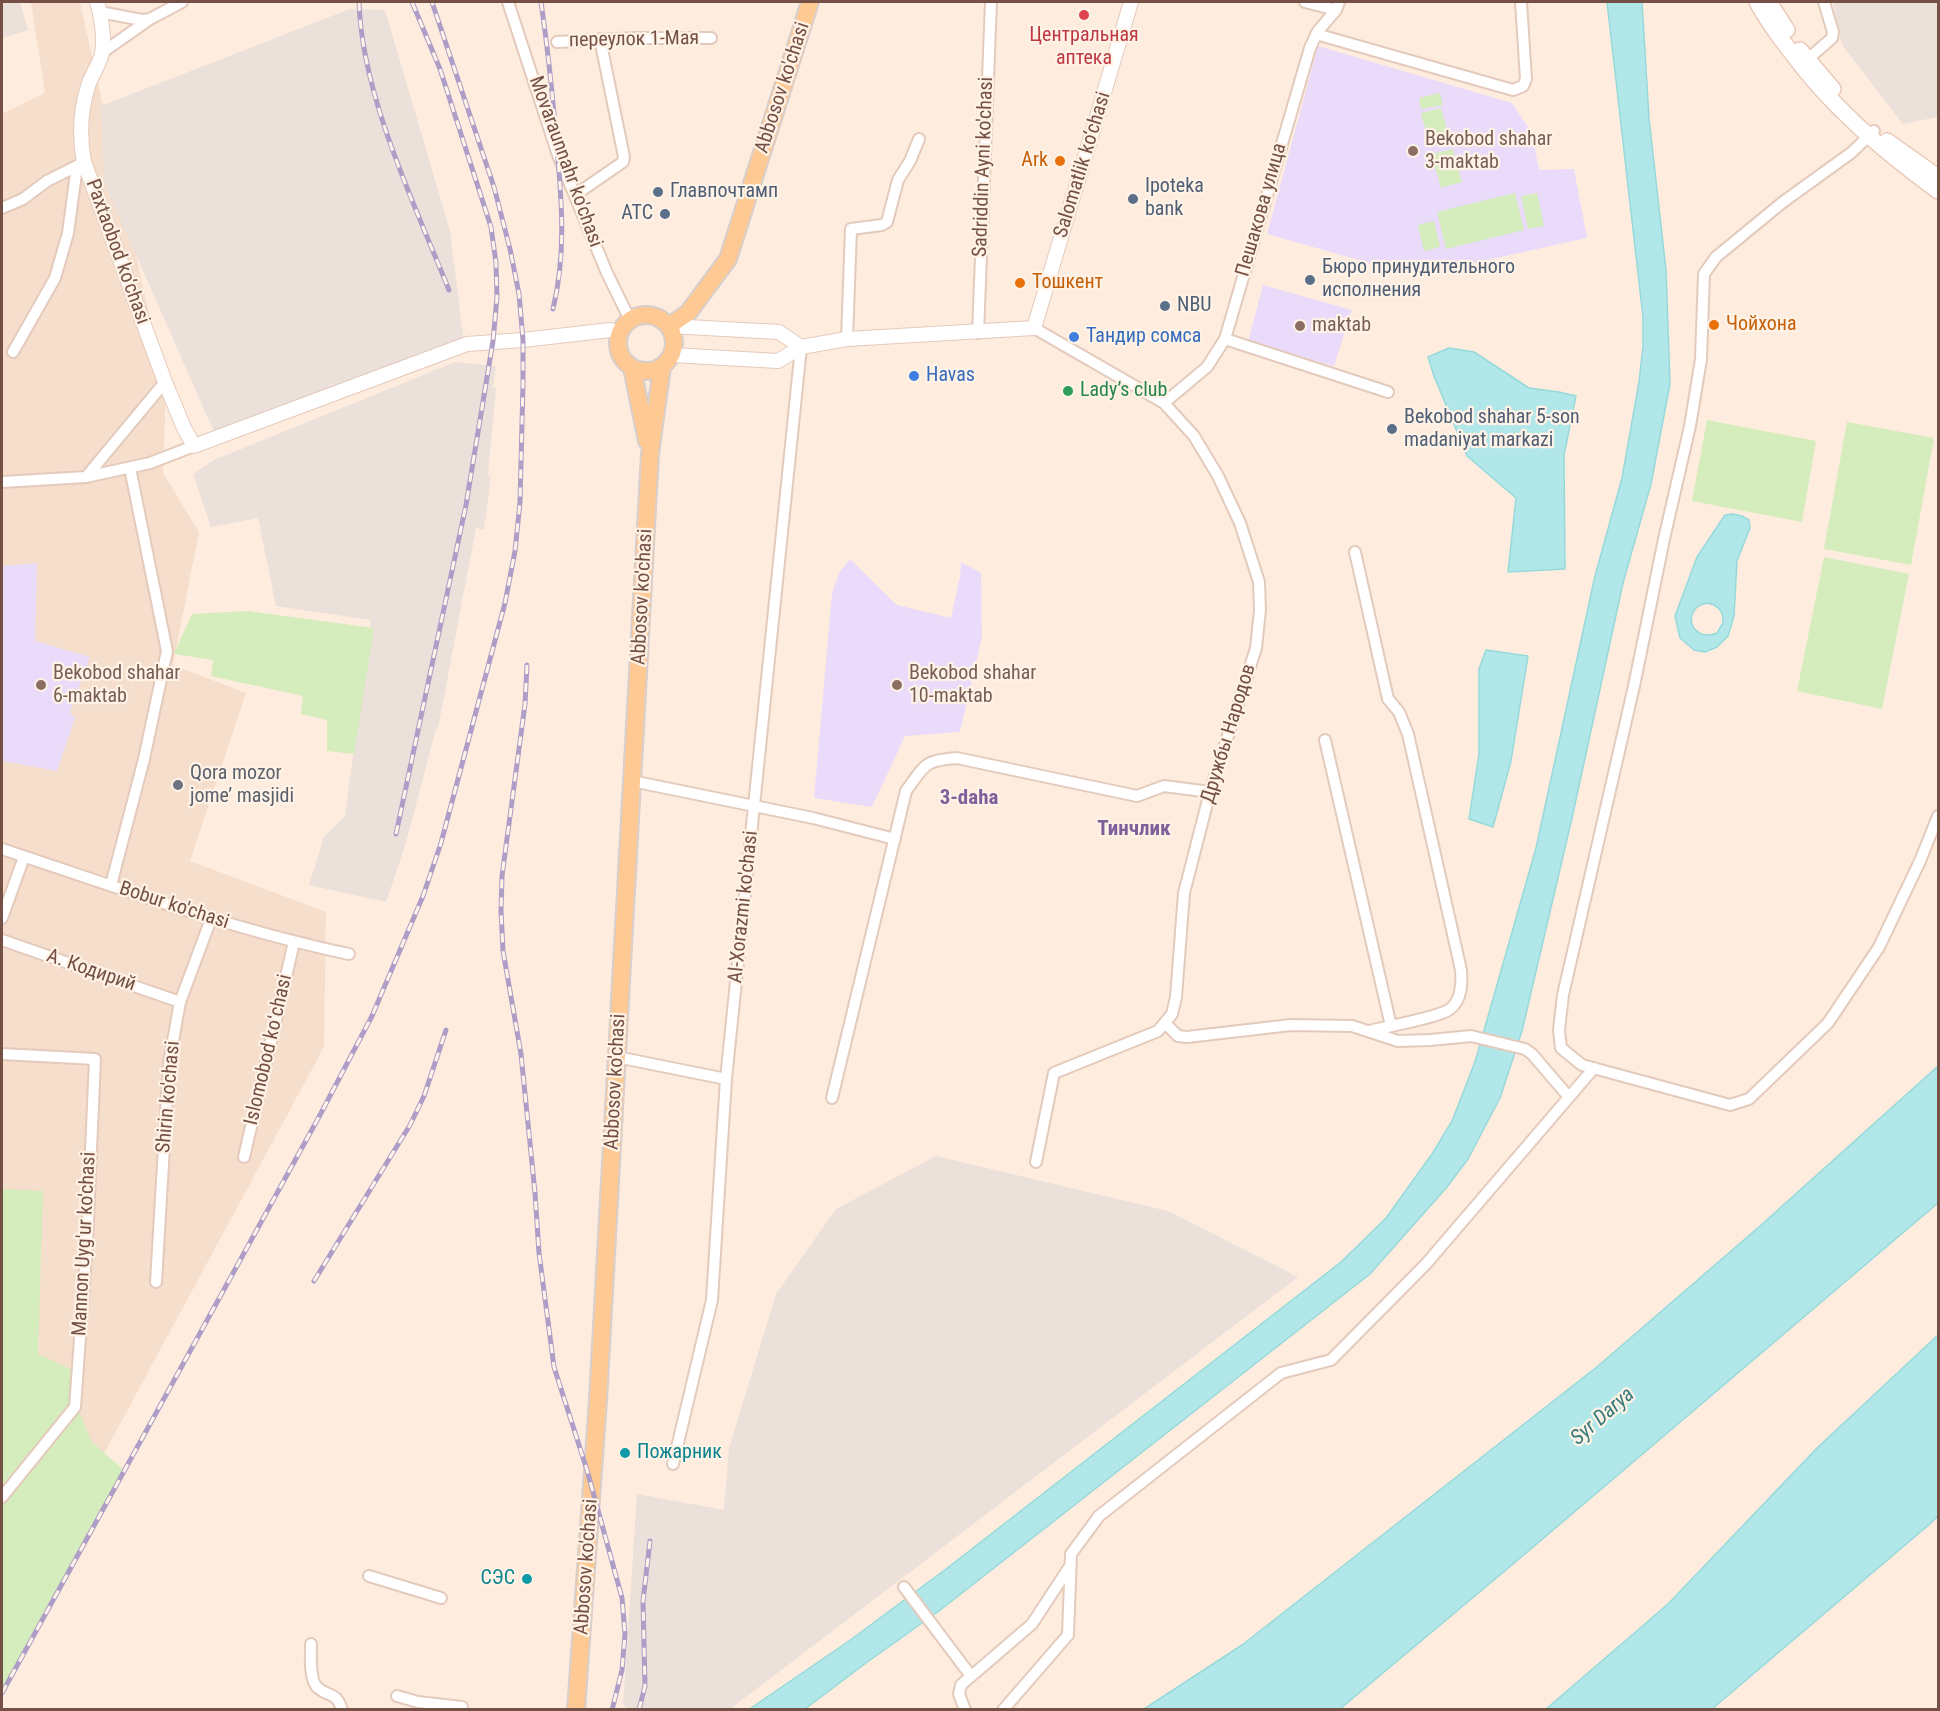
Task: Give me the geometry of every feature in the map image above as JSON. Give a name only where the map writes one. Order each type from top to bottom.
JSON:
[{"type":"main road","name":"Abbosov ko'chasi","points":[[669,326],[688,314],[728,259],[810,2]]},
{"type":"main road","points":[[1757,2],[1808,77],[1938,191]]},
{"type":"main road","points":[[1769,2],[1775,14],[1808,59],[1871,134],[1938,177]]},
{"type":"main road","points":[[646,315],[654,316],[669,326],[674,340],[667,361],[647,372],[632,368],[623,360],[618,339],[625,326],[646,315]]},
{"type":"main road","name":"Abbosov ko'chasi","points":[[576,1710],[592,1489],[650,454],[667,361]]},
{"type":"main road","name":"Abbosov ko'chasi","points":[[632,368],[650,454]]},
{"type":"street","points":[[150,19],[142,20],[99,7],[103,52],[150,19],[182,2]]},
{"type":"street","name":"Movaraunnahr ko'chasi","points":[[508,2],[558,155],[607,273],[625,326]]},
{"type":"street","name":"Sadriddin Ayni ko'chasi","points":[[978,333],[991,2]]},
{"type":"street","name":"Salomatlik ko‘chasi","points":[[1034,328],[1131,2]]},
{"type":"street","points":[[1305,2],[1337,6]]},
{"type":"street","points":[[1316,34],[1513,90],[1523,86],[1526,79],[1521,2]]},
{"type":"street","points":[[1808,59],[1832,38],[1833,32],[1824,2]]},
{"type":"street","name":"Пешакова улица","points":[[1164,404],[1207,367],[1225,339],[1310,48],[1316,34],[1337,6]]},
{"type":"street","name":"переулок 1-Мая","points":[[558,42],[600,39],[711,38]]},
{"type":"street","points":[[575,195],[623,162],[624,157],[600,39]]},
{"type":"street","name":"Paxtaobod ko‘chasi","points":[[103,52],[83,106],[81,164],[165,382],[194,446]]},
{"type":"street","points":[[1871,134],[1851,153],[1783,202],[1716,257],[1704,274],[1701,358],[1690,426],[1664,539],[1635,686],[1563,995],[1559,1030],[1561,1048],[1582,1065],[1730,1106],[1749,1099],[1828,1023],[1879,947],[1920,861],[1938,816]]},
{"type":"street","points":[[847,339],[851,229],[882,225],[887,222],[898,180],[910,161],[919,139]]},
{"type":"street","points":[[2,208],[22,199],[47,181],[81,164]]},
{"type":"street","points":[[13,352],[55,278],[68,233],[81,164]]},
{"type":"street","points":[[2,482],[86,477],[150,463],[467,344],[523,340],[610,330],[625,326]]},
{"type":"street","points":[[669,326],[779,332],[801,347]]},
{"type":"street","points":[[667,361],[778,361],[801,347],[847,339],[1034,328]]},
{"type":"street","name":"Дружбы Народов","points":[[1034,328],[1164,404],[1194,436],[1218,476],[1240,523],[1259,582],[1260,610],[1256,648],[1210,792],[1184,893],[1176,998],[1172,1014],[1165,1023]]},
{"type":"street","points":[[1225,339],[1388,392]]},
{"type":"street","name":"Al-Xorazmi ko'chasi","points":[[673,1464],[712,1300],[726,1079],[801,347]]},
{"type":"street","points":[[86,477],[165,382]]},
{"type":"street","points":[[111,885],[144,759],[167,651],[130,468]]},
{"type":"street","points":[[1355,552],[1388,699],[1399,712],[1408,734],[1462,982],[1459,996],[1451,1008],[1444,1013],[1369,1031]]},
{"type":"street","points":[[1325,740],[1391,1026]]},
{"type":"street","points":[[832,1098],[906,791],[924,766],[939,759],[957,758],[1137,796],[1164,786],[1210,792]]},
{"type":"street","points":[[632,782],[813,818],[896,839]]},
{"type":"street","name":"Bobur ko'chasi","points":[[2,849],[212,919],[294,942],[349,954]]},
{"type":"street","points":[[2,918],[24,857]]},
{"type":"street","name":"Shirin ko'chasi","points":[[156,1282],[169,1063],[180,1002],[212,919]]},
{"type":"street","name":"А. Кодирий","points":[[2,940],[180,1002]]},
{"type":"street","name":"Islomobod koʻchasi","points":[[244,1157],[294,942]]},
{"type":"street","points":[[1036,1162],[1054,1073],[1158,1031],[1165,1023],[1178,1036],[1187,1037],[1291,1025],[1352,1026],[1398,1041],[1471,1036],[1525,1049],[1568,1096]]},
{"type":"street","name":"Mannon Uyg'ur ko'chasi","points":[[2,1053],[95,1059],[87,1242],[75,1407],[2,1497]]},
{"type":"street","points":[[617,1057],[726,1079]]},
{"type":"street","points":[[1003,1710],[1068,1635],[1071,1554],[1099,1516],[1281,1373],[1331,1360],[1426,1264],[1594,1068]]},
{"type":"street","points":[[965,1710],[959,1694],[961,1685],[1032,1624],[1071,1564]]},
{"type":"street","points":[[369,1576],[441,1598]]},
{"type":"street","points":[[904,1587],[971,1676]]},
{"type":"street","points":[[310,1644],[314,1683],[318,1688],[339,1700],[342,1710]]},
{"type":"street","points":[[397,1696],[418,1702],[462,1707],[462,1710]]},
{"type":"shaded area","points":[[2,2],[20,2],[28,30],[2,38]]},
{"type":"shaded area","points":[[31,2],[80,2],[166,390],[163,473],[199,532],[173,665],[246,693],[190,861],[326,912],[324,1047],[2,1642],[2,114],[45,93]]},
{"type":"shaded area","points":[[1833,2],[1938,2],[1938,117],[1903,124],[1842,45]]},
{"type":"shaded area","points":[[350,9],[385,10],[450,231],[465,350],[218,441],[104,182],[101,106]]},
{"type":"shaded area","name":"Bekobod shahar 3-maktab","points":[[1318,46],[1512,103],[1532,133],[1539,170],[1574,169],[1587,238],[1415,276],[1267,234]]},
{"type":"shaded area","name":"maktab","points":[[1263,285],[1352,310],[1334,366],[1248,342]]},
{"type":"shaded area","points":[[455,362],[496,366],[488,475],[491,476],[484,530],[476,528],[439,723],[405,846],[386,902],[309,885],[324,837],[345,816],[371,620],[276,606],[258,518],[211,527],[193,474],[214,460]]},
{"type":"shaded area","name":"Bekobod shahar 10-maktab","points":[[850,559],[897,605],[951,618],[961,562],[981,573],[982,637],[960,732],[905,736],[872,807],[814,798],[832,593],[839,573]]},
{"type":"shaded area","name":"Bekobod shahar 6-maktab","points":[[37,563],[35,641],[90,657],[70,712],[75,718],[57,771],[2,761],[2,566]]},
{"type":"shaded area","points":[[936,1156],[1168,1211],[1298,1277],[730,1709],[629,1709],[623,1705],[637,1494],[724,1510],[729,1448],[776,1294],[836,1209]]},
{"type":"green space","points":[[1440,93],[1443,105],[1421,109],[1419,98]]},
{"type":"green space","points":[[1441,108],[1450,141],[1430,147],[1421,113]]},
{"type":"green space","points":[[1453,149],[1462,182],[1441,188],[1432,154]]},
{"type":"green space","points":[[1515,193],[1524,230],[1446,249],[1437,212]]},
{"type":"green space","points":[[1537,193],[1544,226],[1528,229],[1521,196]]},
{"type":"green space","points":[[1434,221],[1440,247],[1424,251],[1418,225]]},
{"type":"green space","points":[[1707,420],[1816,441],[1802,522],[1692,501]]},
{"type":"green space","points":[[1847,422],[1934,438],[1911,565],[1824,549]]},
{"type":"green space","points":[[1824,557],[1909,574],[1882,709],[1797,691]]},
{"type":"green space","points":[[248,611],[374,628],[354,754],[327,751],[327,720],[301,714],[303,696],[211,676],[213,660],[174,654],[192,614]]},
{"type":"green space","points":[[2,1189],[43,1191],[38,1354],[78,1373],[75,1402],[92,1442],[124,1470],[2,1689]]},
{"type":"water","points":[[1607,2],[1642,2],[1649,118],[1666,270],[1670,384],[1651,484],[1623,583],[1572,818],[1522,1031],[1500,1098],[1468,1159],[1447,1187],[1370,1274],[939,1611],[805,1709],[748,1710],[849,1641],[946,1569],[1341,1262],[1386,1218],[1432,1154],[1452,1121],[1475,1062],[1536,848],[1595,576],[1622,478],[1639,382],[1643,317]]},
{"type":"water","points":[[1449,348],[1474,352],[1529,388],[1576,396],[1564,455],[1565,569],[1508,572],[1516,498],[1467,456],[1428,357]]},
{"type":"water","points":[[1725,515],[1742,516],[1749,520],[1750,528],[1737,561],[1734,616],[1728,636],[1717,647],[1705,652],[1694,650],[1680,638],[1675,616],[1697,557]],"holes":[[[1711,604],[1721,612],[1723,623],[1717,633],[1701,634],[1695,630],[1691,618],[1699,606]]]},
{"type":"water","points":[[1486,650],[1528,656],[1511,761],[1493,827],[1469,819],[1479,754],[1479,669]]},
{"type":"water","name":"Syr Darya","points":[[1938,1066],[1938,1203],[1340,1709],[1144,1709],[1242,1645],[1598,1366],[1760,1226]]},
{"type":"water","points":[[1938,1335],[1938,1516],[1931,1523],[1712,1709],[1546,1709],[1668,1604],[1817,1448]]},
{"type":"railway","points":[[359,2],[362,38],[369,74],[380,111],[392,149],[449,290]]},
{"type":"railway","points":[[396,834],[466,505],[493,341],[497,297],[496,263],[491,227],[440,69],[412,2]]},
{"type":"railway","points":[[2,1693],[320,1115],[372,1016],[423,896],[441,843],[505,603],[515,551],[520,502],[523,340],[519,294],[494,187],[432,2]]},
{"type":"railway","points":[[541,2],[552,93],[561,209],[560,269],[553,309]]},
{"type":"railway","points":[[527,665],[525,704],[502,876],[503,951],[521,1054],[539,1253],[554,1367],[587,1470],[622,1598],[625,1634],[622,1670],[612,1710]]},
{"type":"railway","points":[[314,1281],[410,1125],[424,1096],[446,1030]]},
{"type":"railway","points":[[639,1710],[645,1686],[643,1601],[650,1541]]},
{"type":"place","name":"Центральная аптека","points":[[1084,15]]},
{"type":"place","name":"Bekobod shahar 3-maktab","points":[[1413,151]]},
{"type":"place","name":"Ark","points":[[1060,161]]},
{"type":"place","name":"Главпочтамп","points":[[658,192]]},
{"type":"place","name":"Ipoteka bank","points":[[1133,199]]},
{"type":"place","name":"АТС","points":[[665,214]]},
{"type":"place","name":"Бюро принудительного исполнения","points":[[1310,280]]},
{"type":"place","name":"Тошкент","points":[[1020,283]]},
{"type":"place","name":"NBU","points":[[1165,306]]},
{"type":"place","name":"Чойхона","points":[[1714,325]]},
{"type":"place","name":"maktab","points":[[1300,326]]},
{"type":"place","name":"Тандир сомса","points":[[1074,337]]},
{"type":"place","name":"Havas","points":[[914,376]]},
{"type":"place","name":"Lady’s club","points":[[1068,391]]},
{"type":"place","name":"Bekobod shahar 5-son madaniyat markazi","points":[[1392,429]]},
{"type":"place","name":"Bekobod shahar 6-maktab","points":[[41,685]]},
{"type":"place","name":"Bekobod shahar 10-maktab","points":[[897,685]]},
{"type":"place","name":"Qora mozor jome’ masjidi","points":[[178,785]]},
{"type":"place","name":"Пожарник","points":[[625,1453]]},
{"type":"place","name":"СЭС","points":[[527,1579]]},
{"type":"district","name":"3-daha","points":[[969,799]]},
{"type":"district","name":"Тинчлик","points":[[1134,830]]}]
